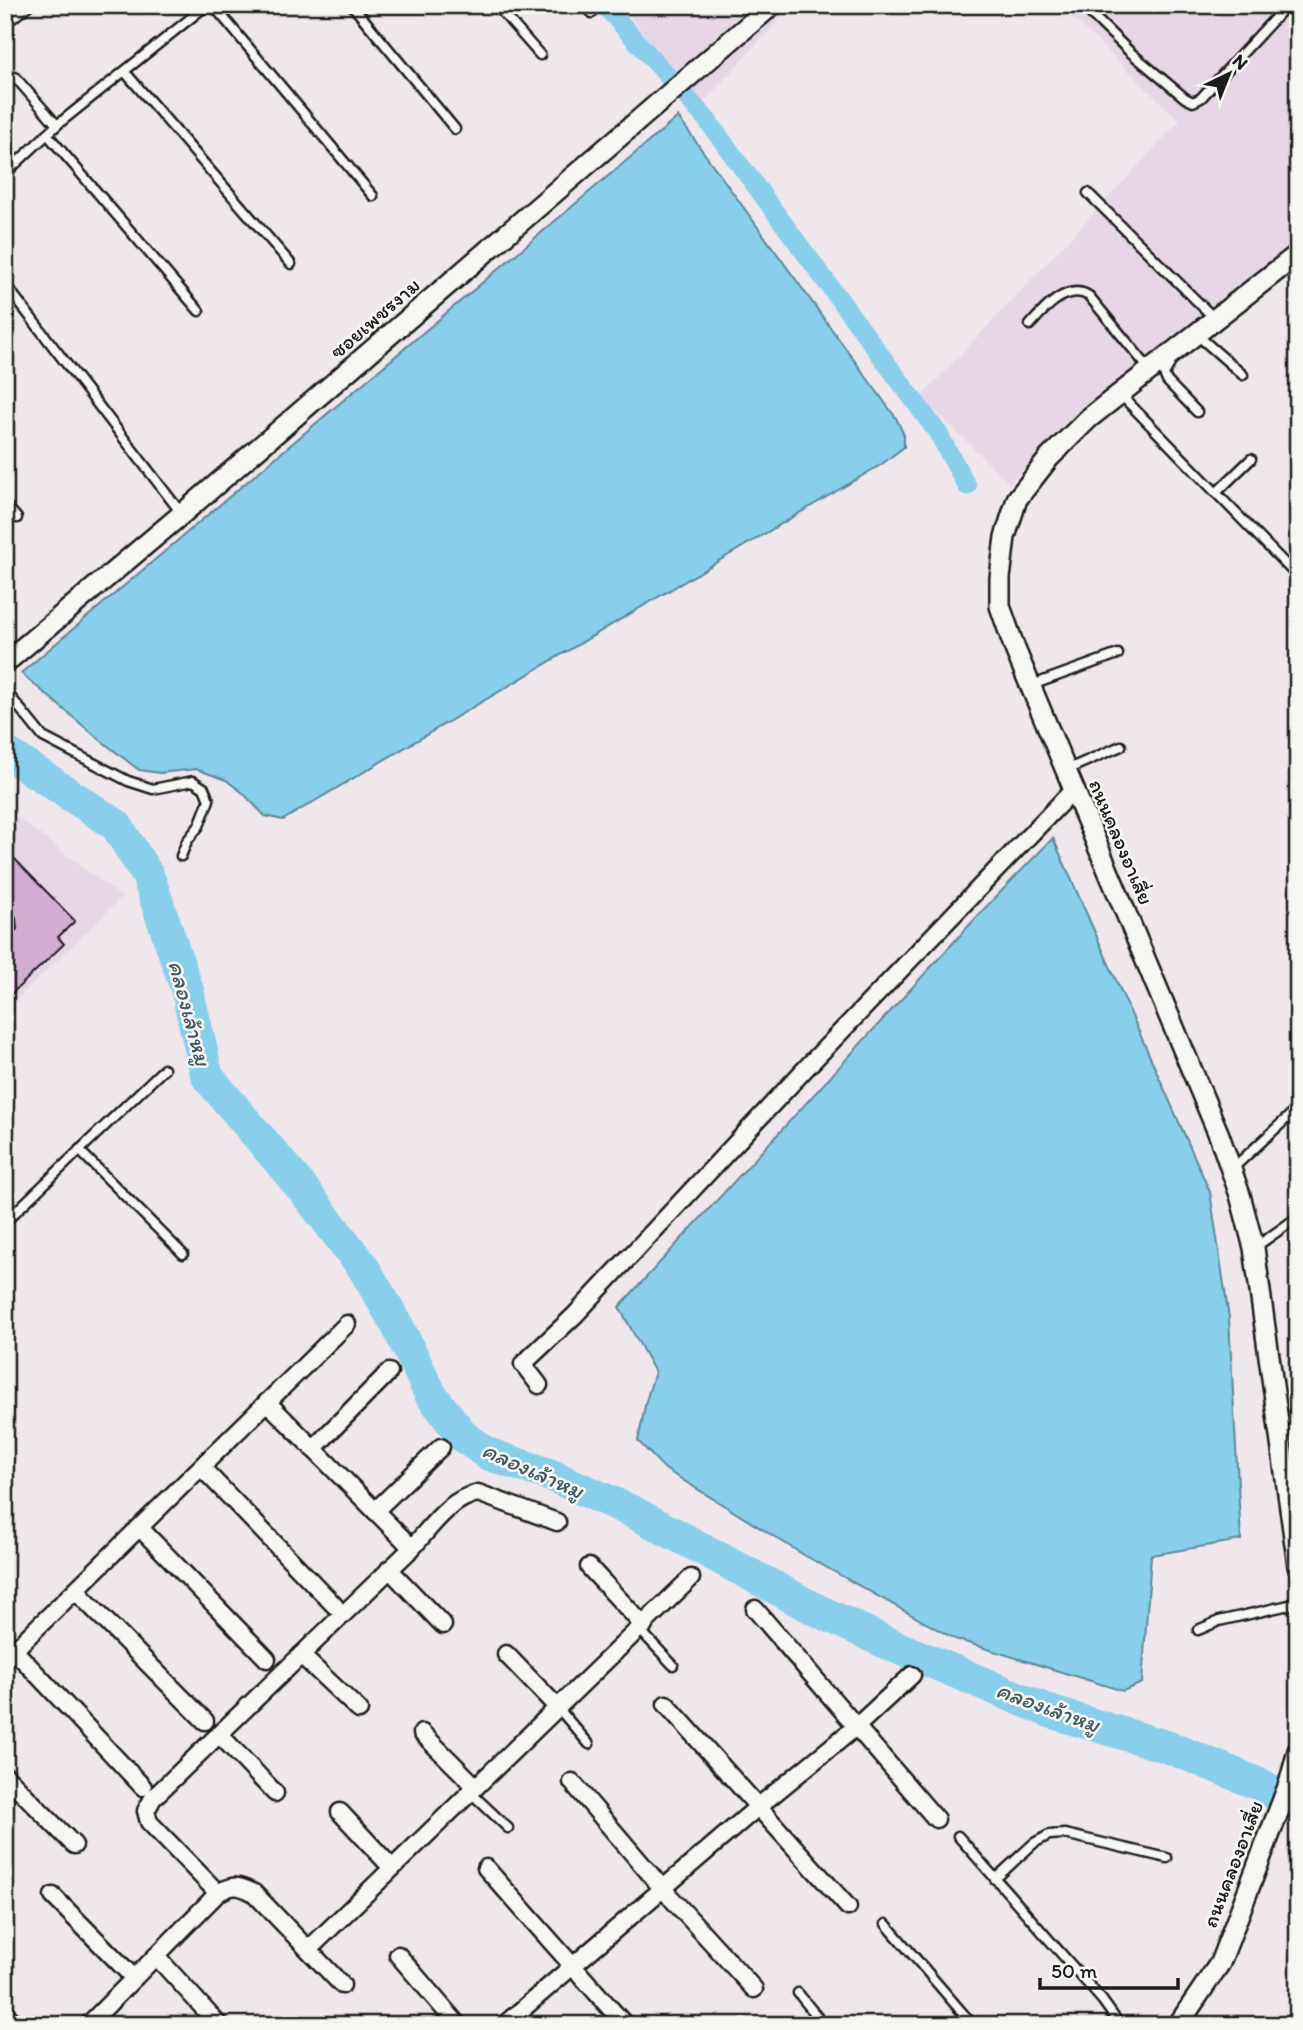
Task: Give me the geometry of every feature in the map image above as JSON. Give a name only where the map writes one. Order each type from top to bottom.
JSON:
[{"type":"street","name":"ซอยเพชรงาม","points":[[5,663],[182,514],[767,7]]},
{"type":"street","name":"ถนนคลองอาเสี่ย","points":[[1298,254],[1089,418],[1049,458],[1017,499],[1006,537],[1000,578],[1000,606],[1030,686],[1204,1097],[1231,1170],[1254,1248],[1296,1536],[1298,1566]]},
{"type":"street","points":[[539,1385],[523,1364],[575,1315],[807,1067],[1074,789]]},
{"type":"street","points":[[143,1787],[10,1655],[347,1324]]},
{"type":"street","points":[[313,1449],[389,1372]]},
{"type":"street","points":[[267,1402],[412,1548]]},
{"type":"street","points":[[375,1511],[441,1447]]},
{"type":"street","points":[[202,1468],[335,1606]]},
{"type":"street","points":[[218,1893],[149,1822],[146,1811],[153,1798],[412,1548],[452,1504],[466,1495],[478,1493],[557,1522]]},
{"type":"street","points":[[140,1528],[267,1659]]},
{"type":"street","points":[[589,1567],[642,1628]]},
{"type":"street","points":[[389,1569],[443,1625]]},
{"type":"street","points":[[309,1950],[691,1578]]},
{"type":"street","points":[[76,1591],[205,1721]]},
{"type":"street","points":[[755,1609],[936,1819]]},
{"type":"street","points":[[506,1654],[558,1709]]},
{"type":"street","points":[[301,1655],[359,1710]]},
{"type":"street","points":[[504,2025],[662,1888],[857,1726],[912,1675]]},
{"type":"street","points":[[666,1704],[848,1907]]},
{"type":"street","points":[[422,1733],[473,1789]]},
{"type":"street","points":[[219,1734],[275,1793]]},
{"type":"street","name":"ถนนคลองอาเสี่ย","points":[[1178,2025],[1220,1963],[1289,1784],[1298,1751]]},
{"type":"street","points":[[5,1775],[74,1845]]},
{"type":"street","points":[[572,1782],[662,1888],[754,1989]]},
{"type":"street","points":[[340,1812],[392,1868]]},
{"type":"street","points":[[486,1868],[625,2025]]},
{"type":"street","points":[[88,2025],[218,1893],[231,1885],[242,1886],[254,1892],[342,1985]]},
{"type":"street","points":[[53,1896],[134,1978]]},
{"type":"street","points":[[398,1955],[458,2025]]},
{"type":"street","points":[[156,1956],[219,2025]]},
{"type":"street","points":[[5,2013],[16,2025]]},
{"type":"lane","points":[[5,24],[29,5]]},
{"type":"lane","points":[[6,173],[57,125],[207,5]]},
{"type":"lane","points":[[213,5],[373,196]]},
{"type":"lane","points":[[352,5],[455,129]]},
{"type":"lane","points":[[496,5],[540,55]]},
{"type":"lane","points":[[586,5],[592,13]]},
{"type":"lane","points":[[1082,5],[1130,52],[1193,102],[1200,98],[1282,7]]},
{"type":"lane","points":[[125,72],[291,264]]},
{"type":"lane","points":[[15,77],[57,125]]},
{"type":"lane","points":[[47,134],[199,311]]},
{"type":"lane","points":[[1088,193],[1215,319]]},
{"type":"lane","points":[[1241,299],[1298,254]]},
{"type":"lane","points":[[5,284],[182,514]]},
{"type":"lane","points":[[1030,325],[1055,299],[1078,292],[1084,293],[1150,370]]},
{"type":"lane","points":[[5,302],[14,295]]},
{"type":"lane","points":[[1196,334],[1243,375]]},
{"type":"lane","points":[[1174,351],[1177,354],[1164,374],[1167,381],[1197,412]]},
{"type":"lane","points":[[1120,394],[1298,577]]},
{"type":"lane","points":[[1217,492],[1251,459]]},
{"type":"lane","points":[[5,504],[17,518]]},
{"type":"lane","points":[[1030,686],[1118,654]]},
{"type":"lane","points":[[5,690],[43,737],[128,781],[153,789],[193,781],[204,788],[209,800],[199,825],[187,841],[181,856]]},
{"type":"lane","points":[[1066,771],[1121,746]]},
{"type":"lane","points":[[5,1222],[164,1069]]},
{"type":"lane","points":[[1231,1170],[1298,1108]]},
{"type":"lane","points":[[79,1150],[183,1254]]},
{"type":"lane","points":[[1254,1248],[1298,1217]]},
{"type":"lane","points":[[1198,1630],[1219,1621],[1298,1603]]},
{"type":"lane","points":[[642,1628],[673,1665]]},
{"type":"lane","points":[[558,1709],[589,1744]]},
{"type":"lane","points":[[473,1789],[508,1828]]},
{"type":"lane","points":[[995,1879],[1034,1843],[1049,1835],[1065,1834],[1167,1858]]},
{"type":"lane","points":[[958,1836],[1102,2000],[1115,2018],[1115,2025]]},
{"type":"lane","points":[[886,1924],[973,2025]]},
{"type":"lane","points":[[798,1993],[824,2025]]},
{"type":"shaded area","points":[[621,5],[792,5],[700,106]]},
{"type":"shaded area","points":[[1060,5],[1298,5],[1298,240],[1087,407],[1009,483],[921,397],[1180,121]]},
{"type":"shaded area","points":[[5,808],[122,897],[5,1011]]},
{"type":"water","points":[[678,117],[896,418],[904,435],[904,447],[882,464],[283,820],[265,816],[226,780],[196,769],[160,773],[139,770],[21,673]]},
{"type":"water","points":[[1053,838],[1210,1192],[1229,1318],[1241,1540],[1151,1555],[1142,1683],[1123,1691],[955,1639],[804,1555],[665,1469],[638,1441],[655,1372],[619,1307],[986,907]]},
{"type":"building","points":[[5,849],[75,921],[58,937],[64,944],[5,1000],[5,941],[17,929],[16,918],[5,906]]},
{"type":"waterway","points":[[604,5],[707,120],[938,433],[967,486]]},
{"type":"waterway","name":"คลองเล้าหมู","points":[[5,752],[116,825],[148,876],[187,989],[207,1076],[302,1188],[363,1267],[396,1323],[431,1395],[464,1437],[488,1454],[550,1475],[633,1512],[815,1609],[889,1644],[1051,1712],[1171,1748],[1261,1785],[1291,1803],[1298,1812]]}]
